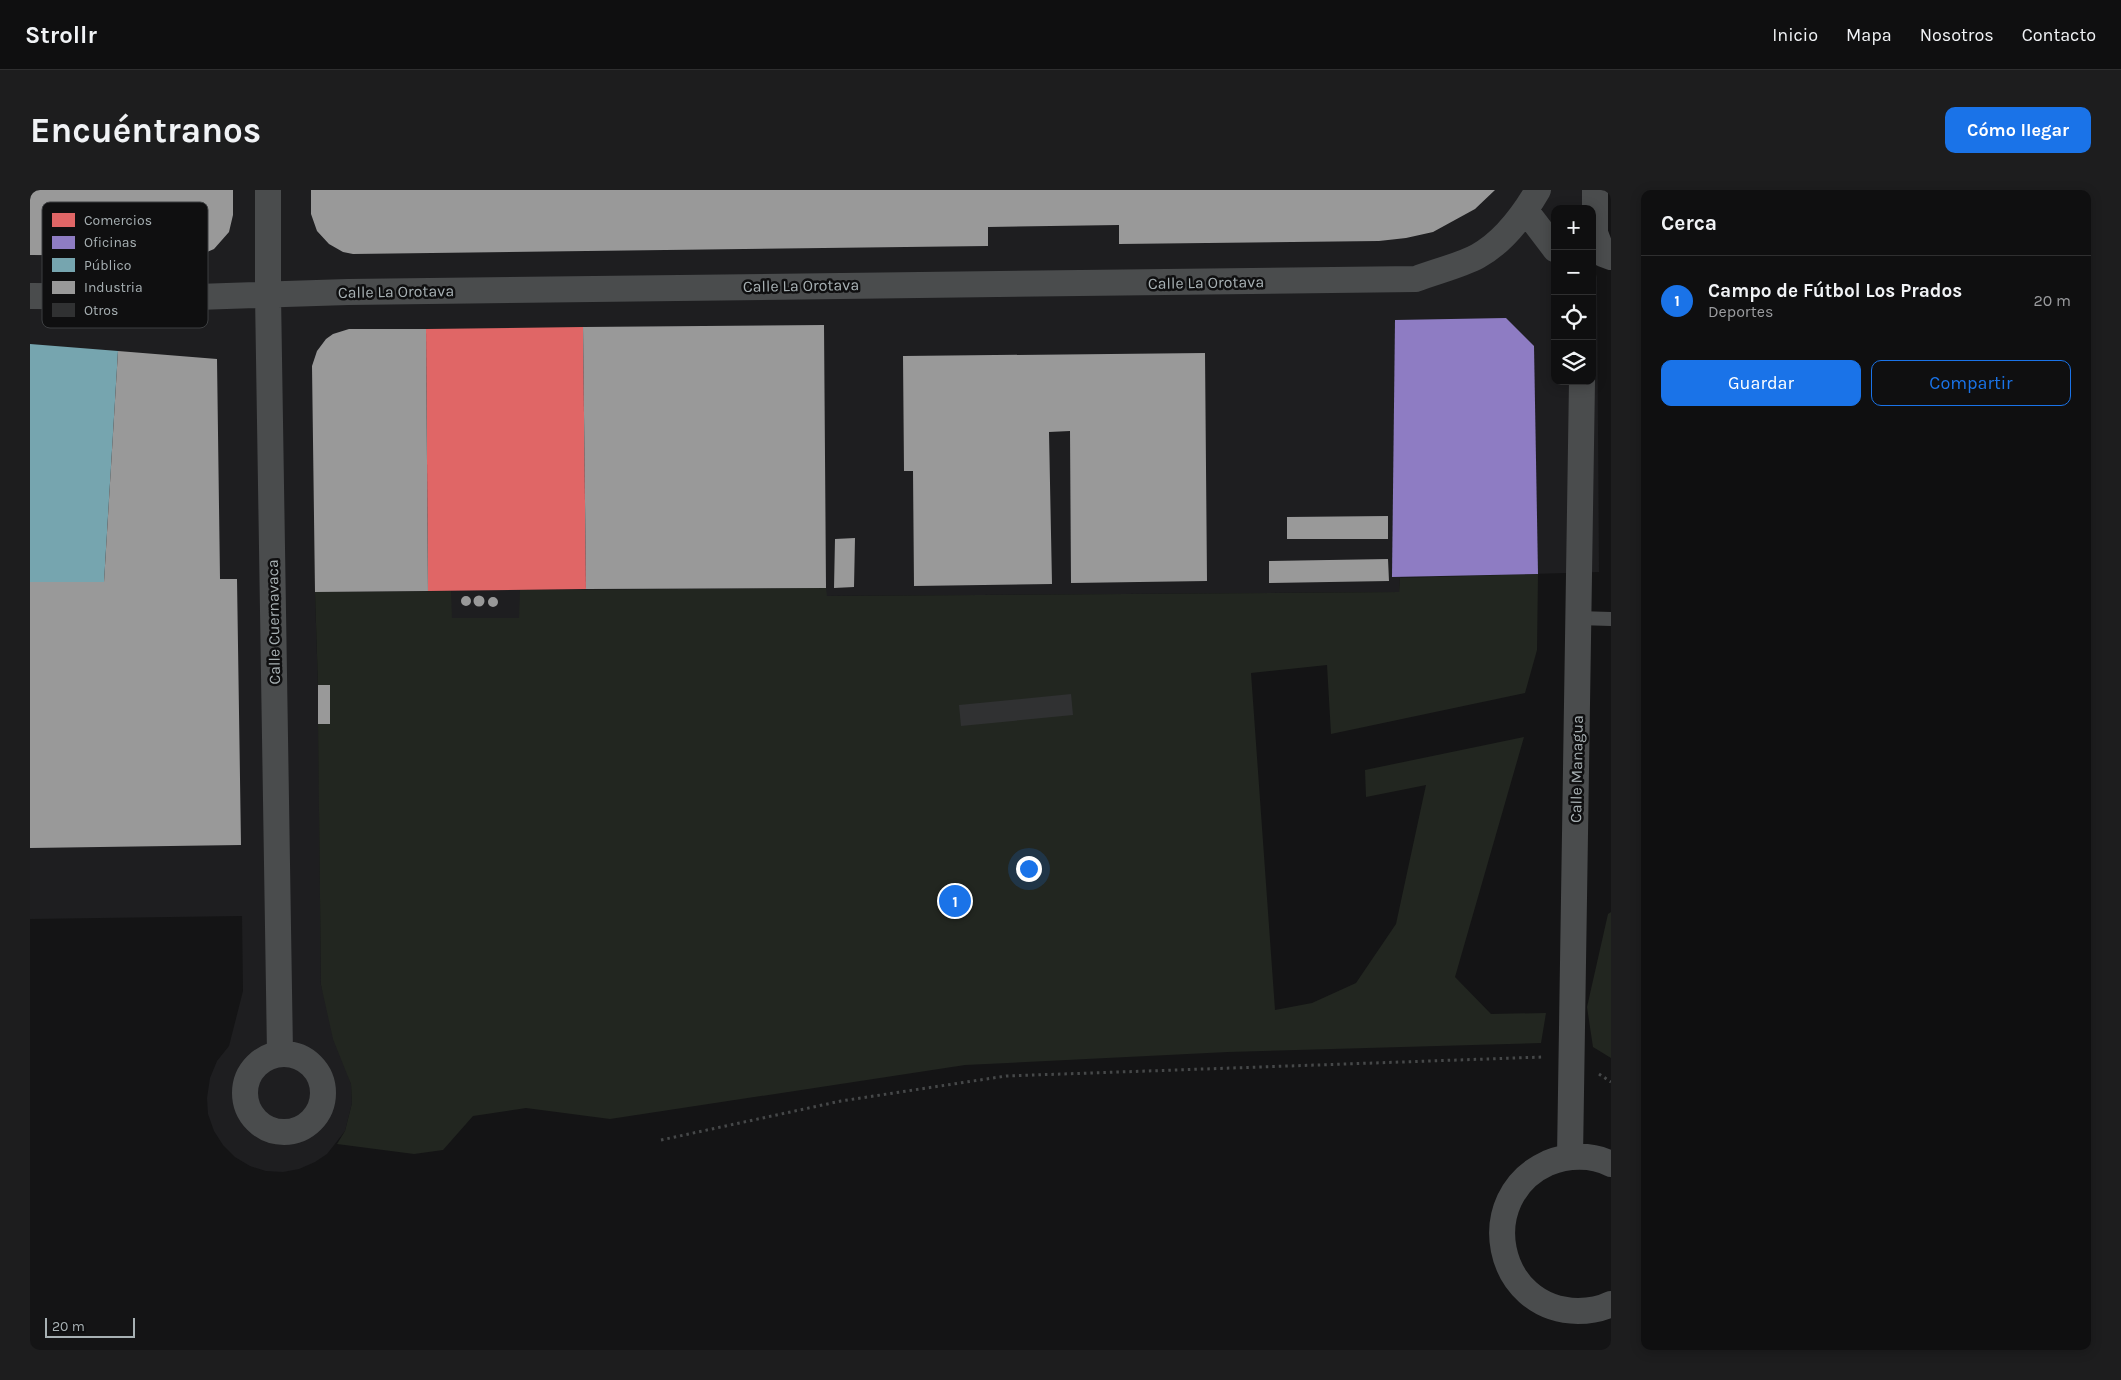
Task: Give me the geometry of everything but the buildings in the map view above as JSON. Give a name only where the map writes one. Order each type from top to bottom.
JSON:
[{"type":"street","name":"Calle Cuernavaca","points":[[268,190],[280,1054]]},
{"type":"street","points":[[1595,190],[1595,233],[1607,255]]},
{"type":"street","name":"Calle La Orotava","points":[[208,297],[357,291],[1416,279],[1478,256],[1504,234],[1532,200]]},
{"type":"street","points":[[1532,200],[1551,240]]},
{"type":"street","name":"Calle Managua","points":[[1570,1157],[1582,385]]},
{"type":"street","points":[[1610,1306],[1588,1311],[1569,1311],[1550,1306],[1533,1297],[1519,1283],[1508,1267],[1503,1249],[1502,1230],[1505,1212],[1512,1195],[1523,1180],[1538,1168],[1555,1160],[1570,1157],[1591,1158],[1611,1164]]},
{"type":"lane","points":[[1578,618],[1611,619]]},
{"type":"path","points":[[661,1140],[840,1101],[1006,1076],[1572,1056],[1611,1082]]},
{"type":"shaded area","points":[[30,190],[1582,190],[1582,205],[1551,205],[1551,385],[1596,385],[1596,274],[1599,572],[1400,578],[1399,592],[826,596],[826,588],[521,590],[520,618],[451,618],[451,591],[315,592],[318,685],[321,985],[351,1084],[352,1103],[345,1131],[327,1154],[299,1169],[283,1172],[266,1171],[250,1166],[235,1157],[223,1145],[214,1131],[208,1114],[207,1098],[210,1078],[217,1061],[229,1046],[243,991],[242,916],[30,919]]},
{"type":"shaded area","points":[[1538,574],[1537,650],[1525,693],[1331,734],[1327,665],[1251,673],[1275,1010],[1312,1003],[1356,983],[1396,924],[1426,785],[1366,797],[1365,770],[1524,737],[1455,977],[1491,1014],[1546,1013],[1541,1043],[1228,1052],[965,1065],[610,1119],[526,1108],[473,1116],[443,1150],[414,1154],[337,1144],[345,1131],[352,1103],[351,1084],[333,1039],[321,985],[318,724],[330,724],[330,685],[318,685],[315,592],[451,591],[452,618],[519,618],[520,590],[826,588],[827,596],[1399,592],[1400,578]]},
{"type":"shaded area","points":[[1611,912],[1611,1058],[1593,1047],[1587,1007],[1608,914]]},
{"type":"place","name":"Campo de Fútbol Los Prados","points":[[955,901]]}]
